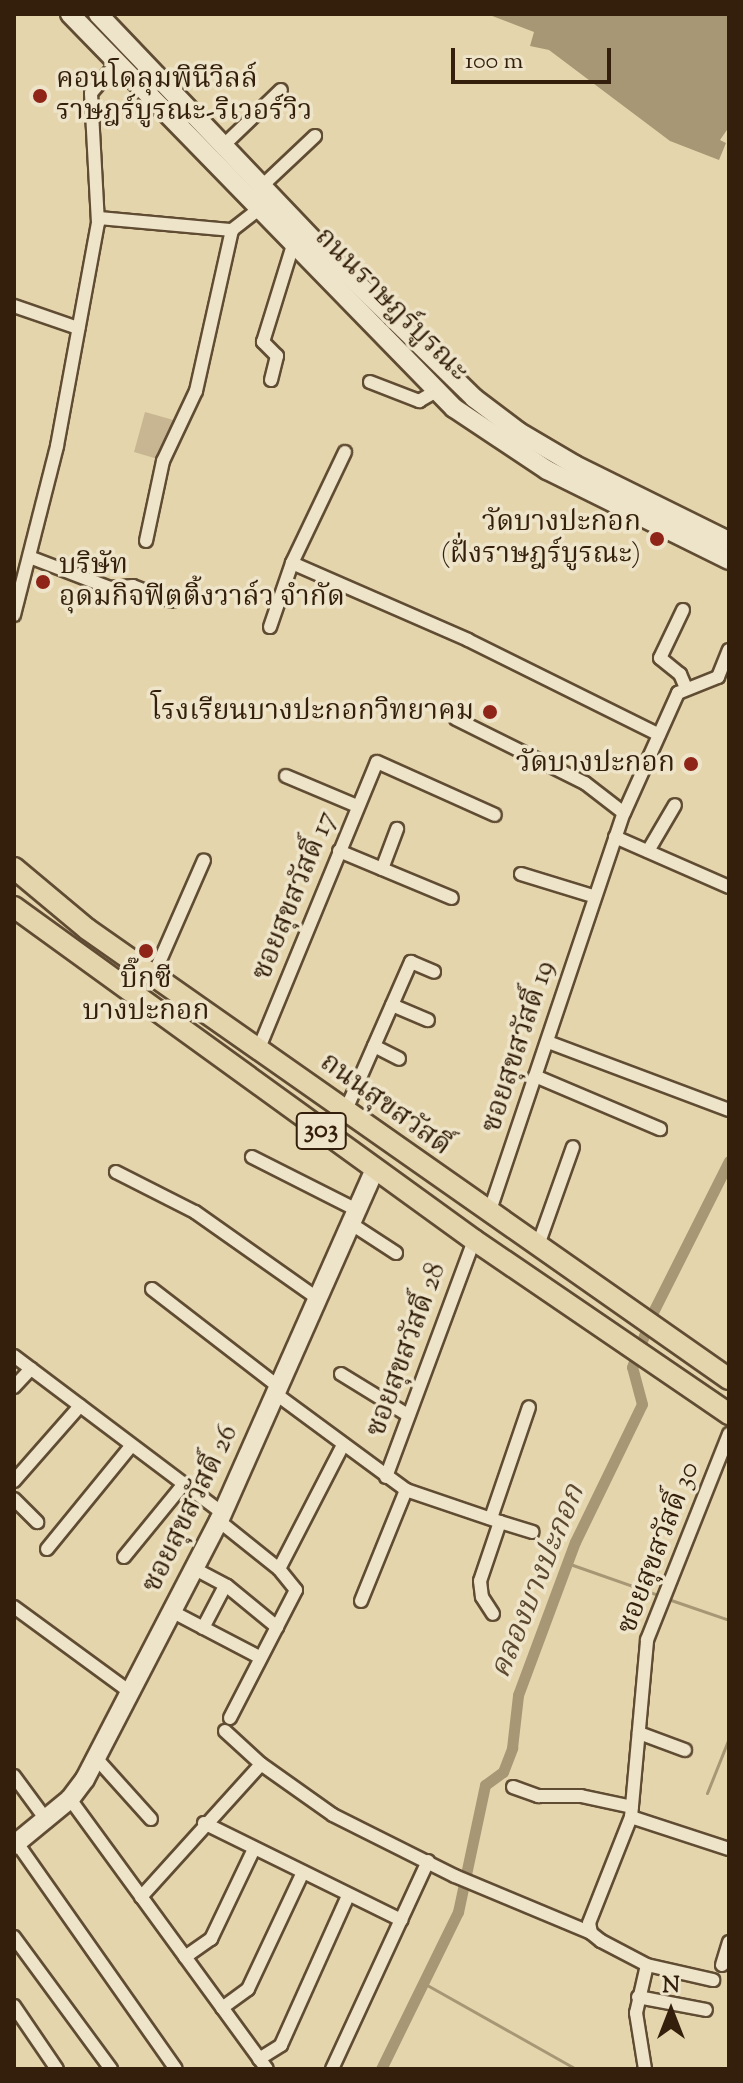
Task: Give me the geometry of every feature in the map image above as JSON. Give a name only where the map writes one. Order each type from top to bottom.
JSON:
[{"type":"main road","name":"ถนนราษฎร์บูรณะ","points":[[70,14],[436,391],[520,455],[729,560]]},
{"type":"main road","name":"ถนนราษฎร์บูรณะ","points":[[98,14],[262,186],[496,416],[575,465],[729,541]]},
{"type":"main road","name":"ถนนสุขสวัสดิ์","points":[[14,868],[79,922],[537,1248],[729,1379]]},
{"type":"main road","name":"303","points":[[14,880],[79,922]]},
{"type":"main road","name":"ถนนสุขสวัสดิ์","points":[[14,907],[474,1240],[631,1351],[729,1414]]},
{"type":"main road","name":"ซอยสุขสวัสดิ์ 26","points":[[15,1844],[47,1821],[70,1799],[96,1758],[220,1517],[375,1169]]},
{"type":"street","points":[[14,615],[32,558],[99,218],[91,93],[117,63]]},
{"type":"street","points":[[224,145],[281,90]]},
{"type":"street","points":[[262,186],[315,136]]},
{"type":"street","points":[[146,541],[163,461],[196,391],[232,230],[258,210]]},
{"type":"street","points":[[99,218],[232,230]]},
{"type":"street","points":[[271,380],[277,356],[263,342],[293,245]]},
{"type":"street","points":[[14,306],[78,328]]},
{"type":"street","points":[[370,382],[419,401],[436,391]]},
{"type":"street","points":[[270,627],[292,563],[345,452]]},
{"type":"street","points":[[32,558],[110,588],[133,586],[172,601]]},
{"type":"street","points":[[292,563],[468,640],[659,735]]},
{"type":"street","points":[[683,610],[660,658],[680,674],[685,686],[718,677],[729,650]]},
{"type":"street","name":"ซอยสุขสวัสดิ์ 19","points":[[489,1213],[548,1042],[593,896],[624,813],[685,686]]},
{"type":"street","points":[[456,719],[585,783],[624,813]]},
{"type":"street","name":"ซอยสุขสวัสดิ์ 17","points":[[259,1048],[377,762],[495,815]]},
{"type":"street","points":[[286,776],[336,792],[357,806]]},
{"type":"street","points":[[648,851],[675,805]]},
{"type":"street","points":[[382,869],[397,829]]},
{"type":"street","points":[[615,837],[729,887]]},
{"type":"street","points":[[339,851],[452,898]]},
{"type":"street","points":[[154,974],[204,860]]},
{"type":"street","points":[[521,874],[593,896]]},
{"type":"street","points":[[345,1112],[411,962],[434,972]]},
{"type":"street","points":[[392,1005],[428,1020]]},
{"type":"street","points":[[548,1042],[729,1110]]},
{"type":"street","points":[[374,1046],[399,1059]]},
{"type":"street","points":[[535,1076],[660,1129]]},
{"type":"street","points":[[537,1248],[573,1147]]},
{"type":"street","points":[[252,1157],[352,1216],[396,1253]]},
{"type":"street","points":[[116,1172],[195,1212],[317,1298]]},
{"type":"street","name":"ซอยสุขสวัสดิ์ 28","points":[[386,1477],[474,1240]]},
{"type":"street","points":[[152,1289],[342,1447],[406,1490],[533,1532]]},
{"type":"street","points":[[14,1356],[183,1485],[279,1569],[296,1590],[259,1657],[228,1724],[261,1764],[333,1815],[455,1876],[591,1933],[647,1965],[713,1980]]},
{"type":"street","points":[[14,1387],[31,1369]]},
{"type":"street","points":[[341,1374],[408,1415]]},
{"type":"street","points":[[14,1481],[80,1406]]},
{"type":"street","points":[[493,1614],[482,1597],[480,1581],[529,1407]]},
{"type":"street","name":"ซอยสุขสวัสดิ์ 30","points":[[591,1933],[591,1912],[631,1812],[641,1674],[661,1597],[729,1434]]},
{"type":"street","points":[[47,1549],[131,1446]]},
{"type":"street","points":[[279,1569],[342,1447]]},
{"type":"street","points":[[124,1557],[183,1485]]},
{"type":"street","points":[[361,1601],[406,1490]]},
{"type":"street","points":[[14,1499],[37,1522]]},
{"type":"street","points":[[195,1569],[225,1586],[277,1627]]},
{"type":"street","points":[[203,1628],[225,1586]]},
{"type":"street","points":[[14,1607],[130,1692]]},
{"type":"street","points":[[173,1612],[259,1657]]},
{"type":"street","points":[[639,1733],[685,1750]]},
{"type":"street","points":[[96,1758],[151,1819]]},
{"type":"street","points":[[141,1897],[204,1823],[261,1764]]},
{"type":"street","points":[[14,1776],[47,1821]]},
{"type":"street","points":[[513,1787],[538,1796],[581,1796],[729,1849]]},
{"type":"street","points":[[70,1799],[263,2064],[281,2045],[348,1896]]},
{"type":"street","points":[[204,1823],[401,1920]]},
{"type":"street","points":[[15,1844],[176,2069]]},
{"type":"street","points":[[185,1957],[211,1939],[254,1849]]},
{"type":"street","points":[[332,2069],[428,1861]]},
{"type":"street","points":[[222,2008],[248,1989],[303,1872]]},
{"type":"street","points":[[14,1937],[111,2069]]},
{"type":"street","points":[[722,1965],[728,1947]]},
{"type":"street","points":[[645,2069],[637,2027],[638,1997],[647,1965]]},
{"type":"street","points":[[638,1997],[706,2010]]},
{"type":"street","points":[[14,2006],[57,2069]]},
{"type":"shaded area","points":[[487,14],[729,14],[729,127],[720,140],[726,143],[719,160],[670,141],[549,50],[530,46],[534,32]]},
{"type":"shaded area","points":[[145,412],[177,421],[161,460],[134,452]]},
{"type":"waterway","name":"คลองบางปะกอก","points":[[381,2069],[458,1912],[485,1785],[503,1772],[512,1748],[518,1695],[575,1542],[642,1404],[632,1367],[653,1312],[729,1161]]},
{"type":"waterway","points":[[567,1563],[661,1596]]},
{"type":"waterway","points":[[668,1599],[729,1620]]},
{"type":"waterway","points":[[707,1793],[729,1738]]},
{"type":"waterway","points":[[427,1985],[576,2069]]},
{"type":"place","name":"คอนโดลุมพินีวิลล์ ราษฎร์บูรณะ-ริเวอร์วิว","points":[[40,96]]},
{"type":"place","name":"วัดบางปะกอก (ฝั่งราษฎร์บูรณะ)","points":[[657,539]]},
{"type":"place","name":"บริษัท อุดมกิจฟิตติ้งวาล์ว จำกัด","points":[[43,582]]},
{"type":"place","name":"โรงเรียนบางปะกอกวิทยาคม","points":[[490,712]]},
{"type":"place","name":"วัดบางปะกอก","points":[[691,764]]},
{"type":"place","name":"บิ๊กซี บางปะกอก","points":[[146,951]]}]
